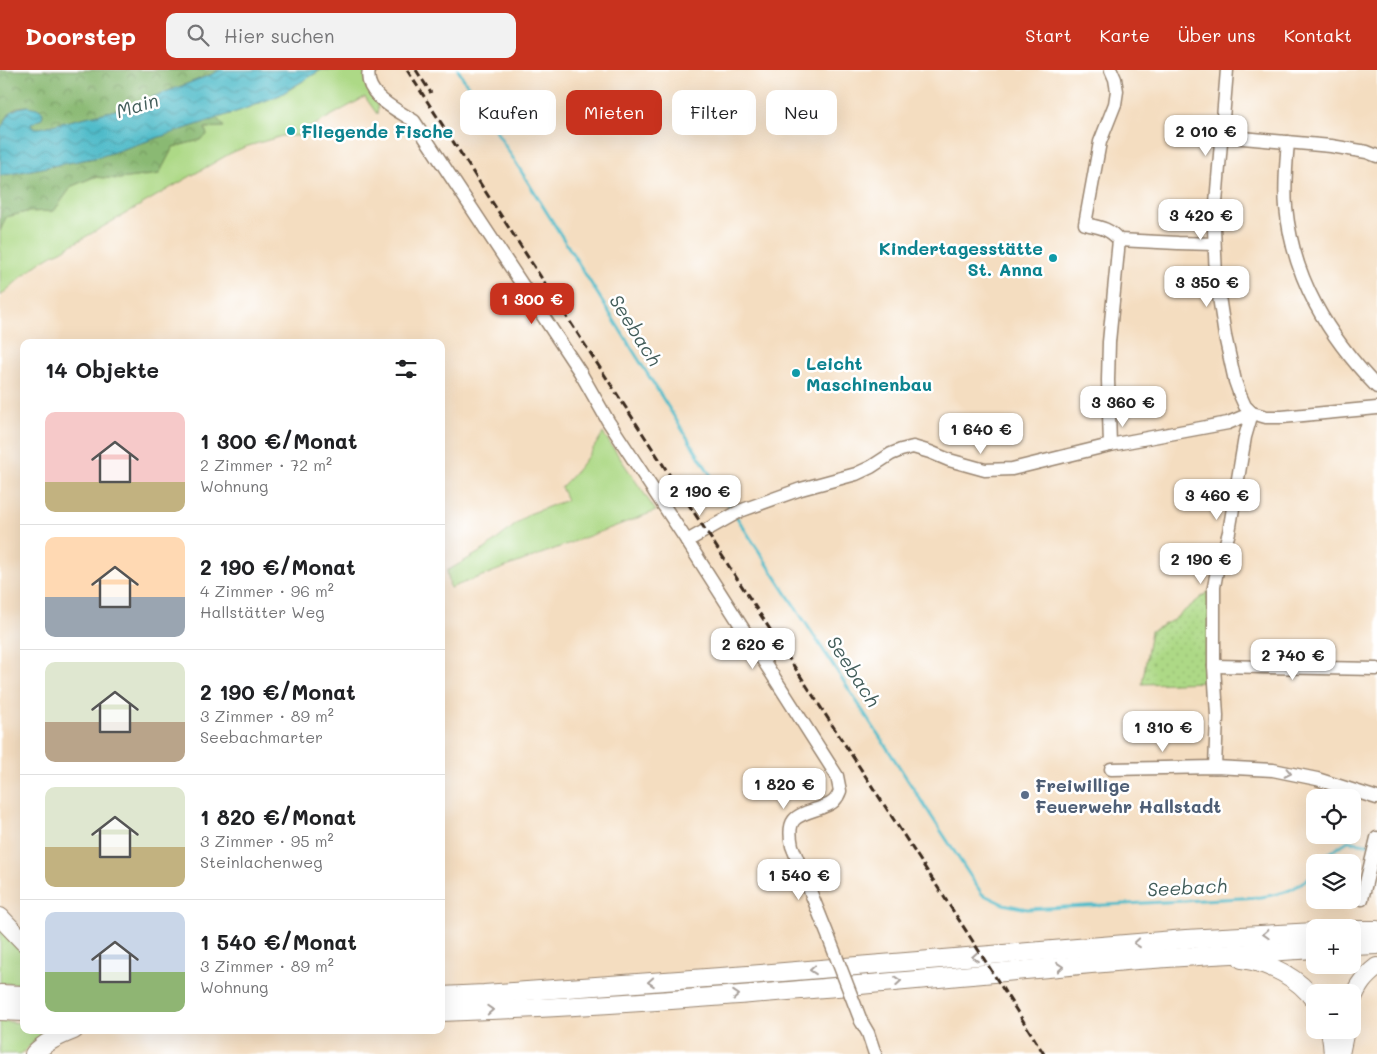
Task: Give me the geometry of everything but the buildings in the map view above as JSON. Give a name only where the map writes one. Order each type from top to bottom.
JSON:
[{"type":"highway","points":[[0,917],[20,938]]},
{"type":"highway","points":[[1361,930],[1377,930]]},
{"type":"highway","points":[[445,996],[748,975],[1186,939],[1306,932]]},
{"type":"highway","points":[[1361,946],[1377,945]]},
{"type":"highway","points":[[445,1012],[490,1011],[749,994],[1121,962],[1306,950]]},
{"type":"highway","points":[[1222,955],[1250,960],[1279,971],[1295,981],[1306,991]]},
{"type":"highway","points":[[1360,984],[1377,967]]},
{"type":"highway","points":[[0,994],[20,995]]},
{"type":"highway","points":[[0,1010],[20,1012]]},
{"type":"highway","points":[[34,1054],[48,1042],[63,1034]]},
{"type":"highway","points":[[1332,1039],[1333,1054]]},
{"type":"highway","points":[[1340,1054],[1343,1039]]},
{"type":"street","points":[[369,70],[368,81],[373,91],[383,101],[414,121],[580,372],[608,421],[837,776],[840,790],[834,801],[795,818],[791,823],[792,846],[875,1054]]},
{"type":"street","points":[[1111,70],[1117,91],[1115,104],[1100,142],[1085,224],[1102,227],[1113,233],[1119,240],[1178,244],[1214,244]]},
{"type":"street","points":[[1227,70],[1214,244],[1221,313],[1240,395],[1245,406],[1252,413],[1266,417],[1377,408]]},
{"type":"street","points":[[1221,136],[1331,146],[1367,152],[1377,156]]},
{"type":"street","points":[[1288,142],[1286,206],[1289,228],[1302,274],[1319,313],[1359,368],[1377,387]]},
{"type":"street","points":[[1110,445],[1109,352],[1119,240]]},
{"type":"street","points":[[687,542],[740,511],[801,489],[856,474],[891,454],[913,447],[964,464],[985,470],[993,470],[1012,468],[1110,445],[1228,423],[1252,413]]},
{"type":"street","points":[[1215,767],[1217,716],[1214,666],[1214,608],[1216,578],[1218,565],[1230,532],[1246,437],[1252,413]]},
{"type":"street","points":[[1214,666],[1377,670]]},
{"type":"street","points":[[1111,769],[1215,767],[1273,770],[1317,779],[1377,798]]},
{"type":"street","points":[[1362,899],[1376,843]]},
{"type":"green space","points":[[0,70],[220,70],[124,108],[40,128],[32,127],[31,124],[43,116],[42,111],[31,107],[18,107],[9,114],[0,129]]},
{"type":"green space","points":[[321,70],[365,70],[378,108],[377,114],[365,97],[298,134],[299,136],[282,136],[229,154],[44,260],[0,296],[0,231],[6,217],[26,212],[54,211],[72,186],[94,177],[119,179],[159,174],[173,147],[200,140],[205,128],[223,127],[217,118],[280,95]]},
{"type":"green space","points":[[217,118],[224,127],[205,128],[207,135],[200,140],[173,147],[159,174],[119,179],[94,177],[72,186],[54,211],[26,212],[6,217],[0,231],[0,176],[99,157]]},
{"type":"green space","points":[[603,433],[656,511],[450,588],[447,571],[485,549],[529,514],[567,500],[561,487],[584,462]]},
{"type":"green space","points":[[1209,591],[1208,648],[1210,682],[1142,684],[1151,631],[1173,620]]},
{"type":"green space","points":[[0,925],[20,945],[20,984],[0,983]]},
{"type":"green space","points":[[0,1021],[20,1023],[20,1034],[46,1034],[35,1041],[21,1054],[0,1054]]},
{"type":"water","name":"Main","points":[[220,70],[321,70],[280,95],[242,110],[99,157],[0,176],[0,129],[11,112],[18,108],[28,106],[42,111],[42,118],[31,124],[32,127],[40,128],[124,108]]},
{"type":"waterway","name":"Seebach","points":[[458,70],[733,511]]},
{"type":"waterway","name":"Seebach","points":[[736,516],[982,894],[1003,904],[1027,909],[1261,897],[1290,890],[1306,880]]},
{"type":"waterway","name":"Seebach","points":[[1328,854],[1348,841],[1372,845]]},
{"type":"railway","points":[[407,70],[972,940],[1044,1054]]},
{"type":"railway","points":[[416,70],[431,93]]},
{"type":"place","name":"Fliegende Fische","points":[[291,131]]},
{"type":"place","name":"Kindertagesstätte St. Anna","points":[[1053,258]]},
{"type":"place","name":"Leicht Maschinenbau","points":[[796,373]]},
{"type":"place","name":"Freiwillige Feuerwehr Hallstadt","points":[[1025,795]]}]
